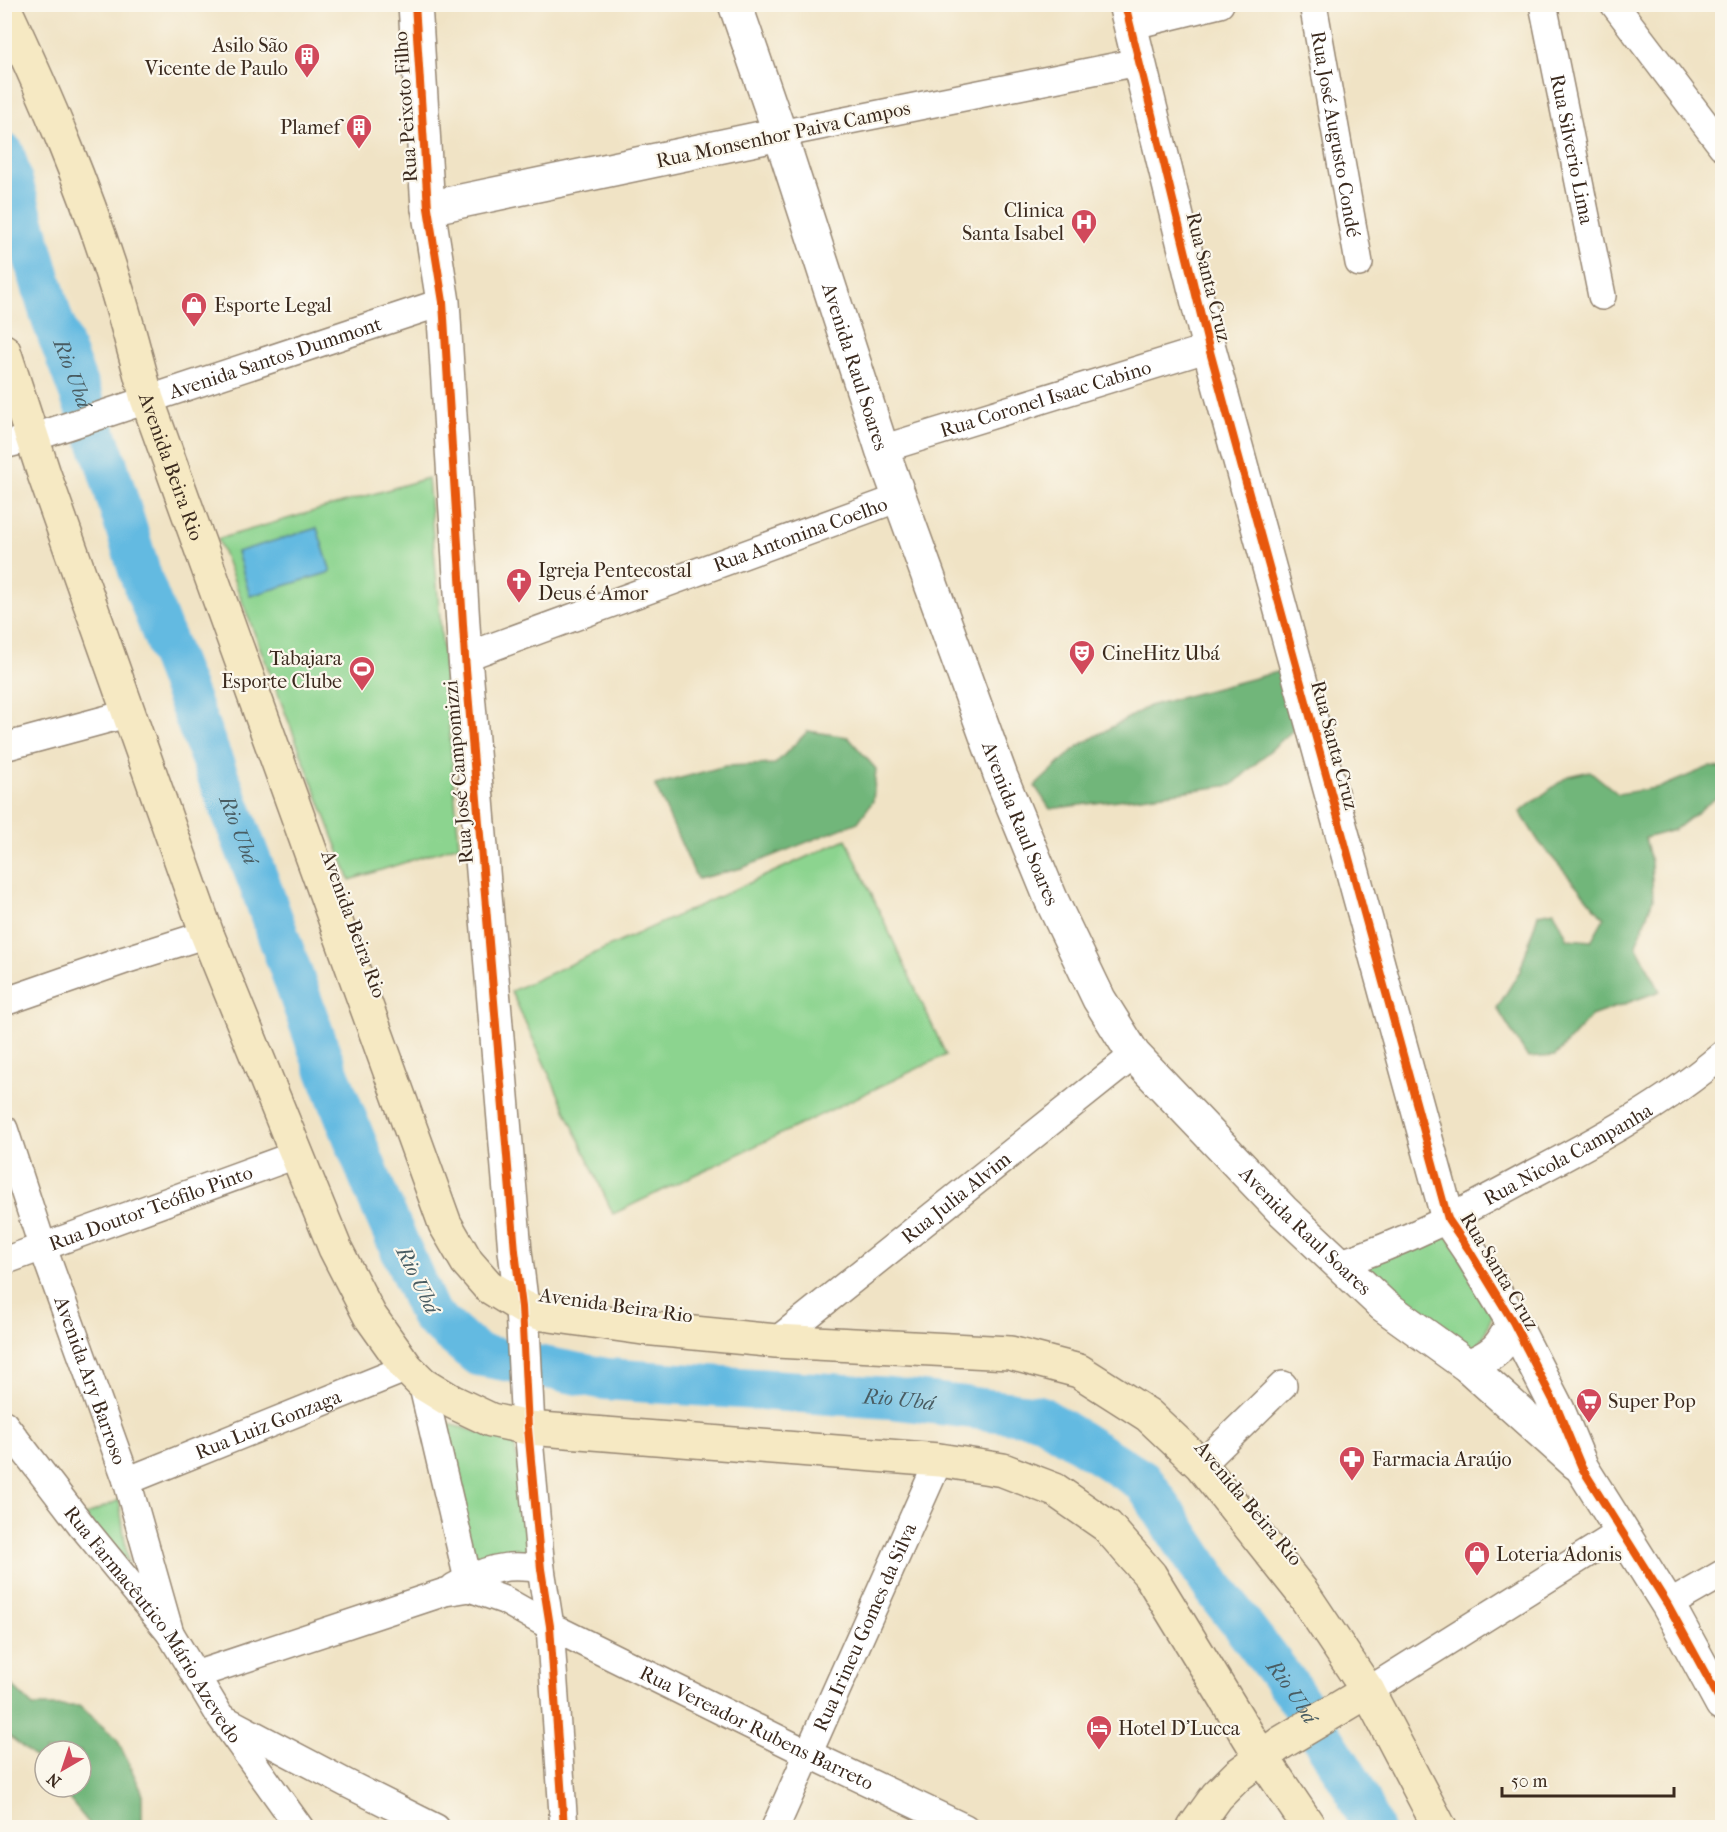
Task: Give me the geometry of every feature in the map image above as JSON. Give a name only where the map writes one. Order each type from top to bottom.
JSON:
[{"type":"main road","name":"Avenida Beira Rio","points":[[4,7],[33,69],[76,173],[115,284],[137,403],[444,1224],[467,1262],[523,1320],[543,1314],[643,1328],[776,1341],[1010,1353],[1079,1371],[1148,1415],[1201,1465],[1302,1592],[1357,1697],[1440,1827]]},
{"type":"main road","points":[[4,351],[18,442],[130,713],[207,934],[335,1248],[370,1316],[414,1375],[453,1402],[491,1420],[528,1428],[939,1460],[1003,1470],[1055,1490],[1107,1526],[1150,1575],[1245,1731],[1274,1749],[1310,1827]]},
{"type":"main road","points":[[1194,1827],[1230,1782],[1274,1749],[1357,1697]]},
{"type":"street","name":"Rua Peixoto Filho","points":[[415,4],[429,208]]},
{"type":"street","name":"Avenida Raul Soares","points":[[735,4],[780,134],[882,449],[1001,777],[1051,899],[1099,999],[1134,1055],[1282,1210],[1383,1305],[1468,1366],[1582,1468]]},
{"type":"street","points":[[1127,15],[1220,4]]},
{"type":"street","name":"Rua José Augusto Condé","points":[[1313,4],[1359,263]]},
{"type":"street","name":"Rua Silverio Lima","points":[[1543,4],[1602,296]]},
{"type":"street","points":[[1614,4],[1722,147]]},
{"type":"street","name":"Rua Santa Cruz","points":[[1127,15],[1209,348],[1448,1219],[1513,1322],[1558,1410],[1582,1468]]},
{"type":"street","name":"Rua Monsenhor Paiva Campos","points":[[429,208],[1138,62]]},
{"type":"street","name":"Rua José Campomizzi","points":[[429,208],[443,302],[465,657],[515,1251],[523,1320],[528,1428]]},
{"type":"street","name":"Avenida Santos Dummont","points":[[18,442],[443,302]]},
{"type":"street","name":"Rua Coronel Isaac Cabino","points":[[882,449],[1209,348]]},
{"type":"street","name":"Rua Antonina Coelho","points":[[465,657],[899,498]]},
{"type":"street","points":[[4,747],[130,713]]},
{"type":"street","points":[[4,1002],[207,934]]},
{"type":"street","name":"Rua Nicola Campanha","points":[[1338,1263],[1374,1253],[1448,1219],[1568,1156],[1701,1073],[1722,1054]]},
{"type":"street","name":"Rua Julia Alvim","points":[[776,1341],[1134,1055]]},
{"type":"street","name":"Avenida Ary Barroso","points":[[4,1129],[43,1248],[127,1481],[170,1633]]},
{"type":"street","name":"Rua Doutor Teófilo Pinto","points":[[4,1261],[298,1154]]},
{"type":"street","points":[[1468,1366],[1487,1358],[1498,1350],[1506,1339],[1513,1322]]},
{"type":"street","points":[[414,1375],[461,1586]]},
{"type":"street","name":"Rua Luiz Gonzaga","points":[[127,1481],[414,1375]]},
{"type":"street","points":[[1201,1465],[1283,1385]]},
{"type":"street","name":"Rua Farmacêutico Mário Azevedo","points":[[4,1424],[83,1527],[170,1633],[220,1716],[300,1827]]},
{"type":"street","points":[[528,1428],[541,1569],[550,1626],[564,1827]]},
{"type":"street","name":"Rua Irineu Gomes da Silva","points":[[775,1827],[939,1460]]},
{"type":"street","points":[[1582,1468],[1668,1605],[1722,1704]]},
{"type":"street","points":[[1357,1697],[1623,1531]]},
{"type":"street","points":[[195,1675],[461,1586],[503,1566],[541,1569]]},
{"type":"street","points":[[1668,1605],[1722,1574]]},
{"type":"street","name":"Rua Vereador Rubens Barreto","points":[[461,1586],[504,1600],[550,1626],[807,1753],[964,1827]]},
{"type":"street","points":[[220,1716],[346,1783],[436,1827]]},
{"type":"green space","name":"Tabajara Esporte Clube","points":[[428,478],[459,845],[350,880],[218,539]]},
{"type":"green space","points":[[1285,670],[1293,730],[1232,785],[1050,809],[1035,786],[1078,746],[1149,706]]},
{"type":"green space","points":[[808,731],[848,737],[876,769],[873,801],[858,822],[742,868],[697,879],[655,785],[725,766],[775,764]]},
{"type":"green space","points":[[1709,767],[1722,768],[1722,793],[1674,830],[1645,838],[1651,862],[1653,899],[1636,945],[1660,991],[1591,1016],[1555,1056],[1528,1058],[1497,1008],[1520,971],[1538,914],[1554,911],[1568,939],[1591,941],[1604,918],[1539,842],[1520,812],[1568,776],[1590,771],[1618,794],[1661,787]]},
{"type":"green space","points":[[846,839],[946,1055],[613,1214],[511,991]]},
{"type":"green space","points":[[1442,1225],[1493,1313],[1484,1336],[1471,1353],[1353,1271]]},
{"type":"green space","points":[[437,1421],[514,1441],[530,1551],[474,1568]]},
{"type":"green space","points":[[119,1500],[128,1563],[84,1516]]},
{"type":"green space","points":[[4,1678],[33,1706],[79,1706],[117,1739],[142,1792],[142,1827],[92,1827],[69,1799],[93,1799],[93,1739],[33,1739],[33,1756],[5,1732]]},
{"type":"water","points":[[317,528],[331,572],[250,596],[237,552]]},
{"type":"waterway","name":"Rio Ubá","points":[[4,154],[52,319],[106,462],[142,580],[260,885],[322,1058],[376,1193],[430,1315],[478,1355],[606,1379],[890,1398],[1039,1416],[1144,1482],[1214,1588],[1290,1687],[1352,1784],[1372,1828]]},
{"type":"cycle path","points":[[415,4],[428,208],[443,302],[465,657],[515,1251],[522,1307],[528,1428],[541,1569],[550,1626],[564,1828]]},
{"type":"cycle path","points":[[1125,4],[1209,348],[1448,1219],[1513,1322],[1558,1410],[1582,1468],[1668,1605],[1722,1704]]},
{"type":"place","name":"Asilo São Vicente de Paulo","points":[[307,79]]},
{"type":"place","name":"Plamef","points":[[359,150]]},
{"type":"place","name":"Clinica Santa Isabel","points":[[1084,245]]},
{"type":"place","name":"Esporte Legal","points":[[194,328]]},
{"type":"place","name":"Igreja Pentecostal Deus é Amor","points":[[519,604]]},
{"type":"place","name":"CineHitz Ubá","points":[[1082,676]]},
{"type":"place","name":"Tabajara Esporte Clube","points":[[362,692]]},
{"type":"place","name":"Super Pop","points":[[1589,1424]]},
{"type":"place","name":"Farmacia Araújo","points":[[1352,1482]]},
{"type":"place","name":"Loteria Adonis","points":[[1477,1577]]},
{"type":"place","name":"Hotel D'Lucca","points":[[1099,1751]]}]
